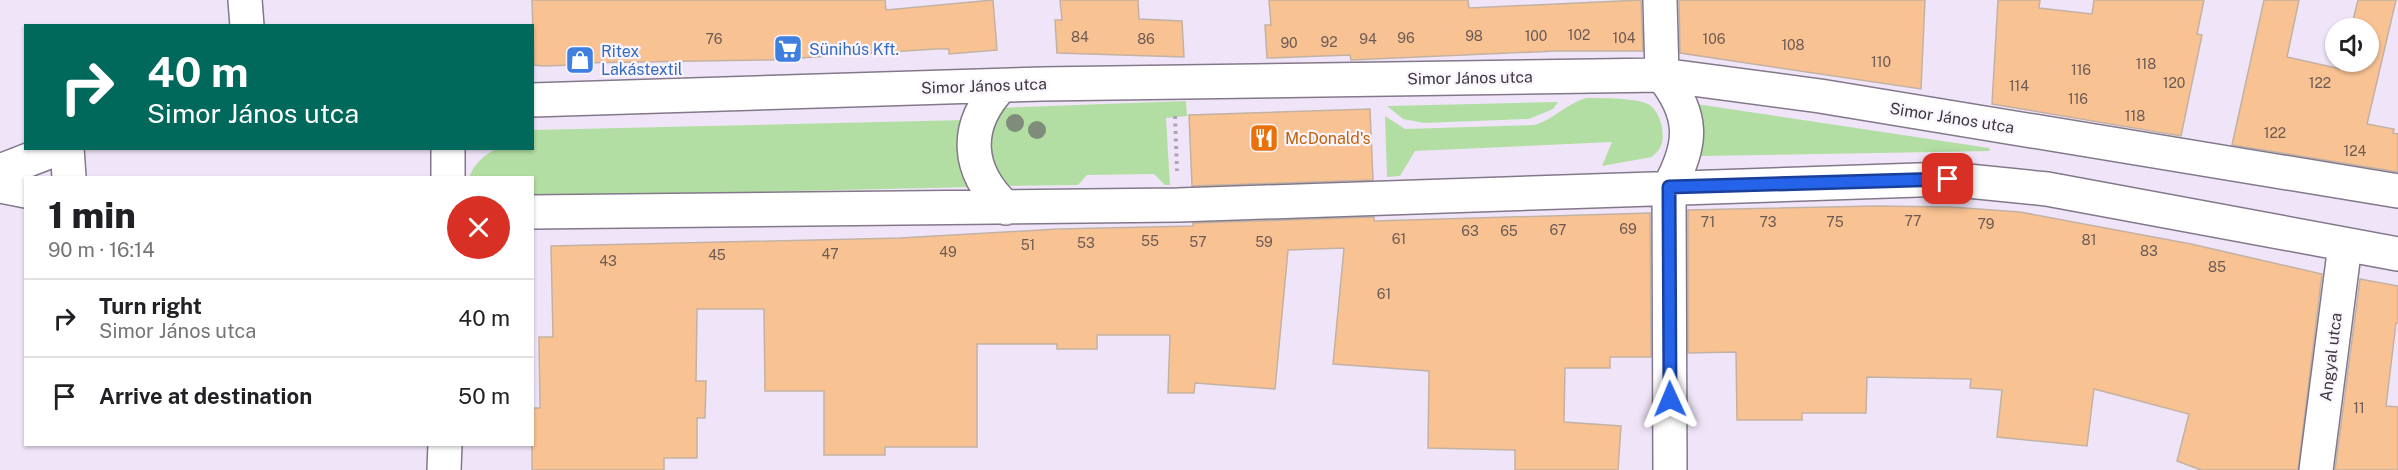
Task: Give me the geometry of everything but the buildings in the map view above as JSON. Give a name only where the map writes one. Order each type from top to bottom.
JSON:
[{"type":"street","points":[[245,0],[247,24]]},
{"type":"street","points":[[1660,0],[1662,75],[1676,92],[1683,108],[1686,126],[1686,142],[1681,165],[1669,187],[1670,470]]},
{"type":"street","name":"Simor János utca","points":[[534,100],[1173,82],[1662,75],[1820,96],[2398,191]]},
{"type":"street","points":[[1001,86],[981,112],[974,145],[976,164],[983,181],[993,196],[1006,208]]},
{"type":"street","points":[[0,171],[54,150]]},
{"type":"street","points":[[67,150],[69,176]]},
{"type":"street","points":[[447,150],[448,176]]},
{"type":"street","points":[[534,212],[1178,205],[1948,179],[2047,189],[2398,254]]},
{"type":"street","points":[[0,186],[24,191]]},
{"type":"street","name":"Angyal utca","points":[[2316,470],[2345,245]]},
{"type":"street","points":[[444,470],[445,446]]},
{"type":"path","points":[[1173,82],[1178,205]]},
{"type":"green space","points":[[1587,98],[1627,99],[1648,104],[1656,111],[1661,123],[1663,135],[1659,149],[1652,157],[1602,166],[1612,142],[1415,151],[1400,176],[1387,177],[1385,116],[1405,129],[1534,125]]},
{"type":"green space","points":[[1186,101],[1187,116],[1166,118],[1170,185],[1165,185],[1154,174],[1087,175],[1078,185],[996,186],[985,157],[994,108]]},
{"type":"green space","points":[[1558,102],[1553,109],[1529,119],[1424,123],[1403,119],[1387,106]]},
{"type":"green space","points":[[1696,104],[1989,148],[1990,150],[1701,156],[1695,147]]},
{"type":"green space","points":[[966,120],[971,187],[534,197],[534,176],[470,176],[477,164],[495,150],[534,150],[534,130]]},
{"type":"place","name":"Sünihús Kft.","points":[[788,49]]},
{"type":"place","name":"Ritex Lakástextil","points":[[580,60]]},
{"type":"place","name":"McDonald's","points":[[1264,138]]},
{"type":"route","points":[[1670,399],[1669,187],[1948,179]]}]
